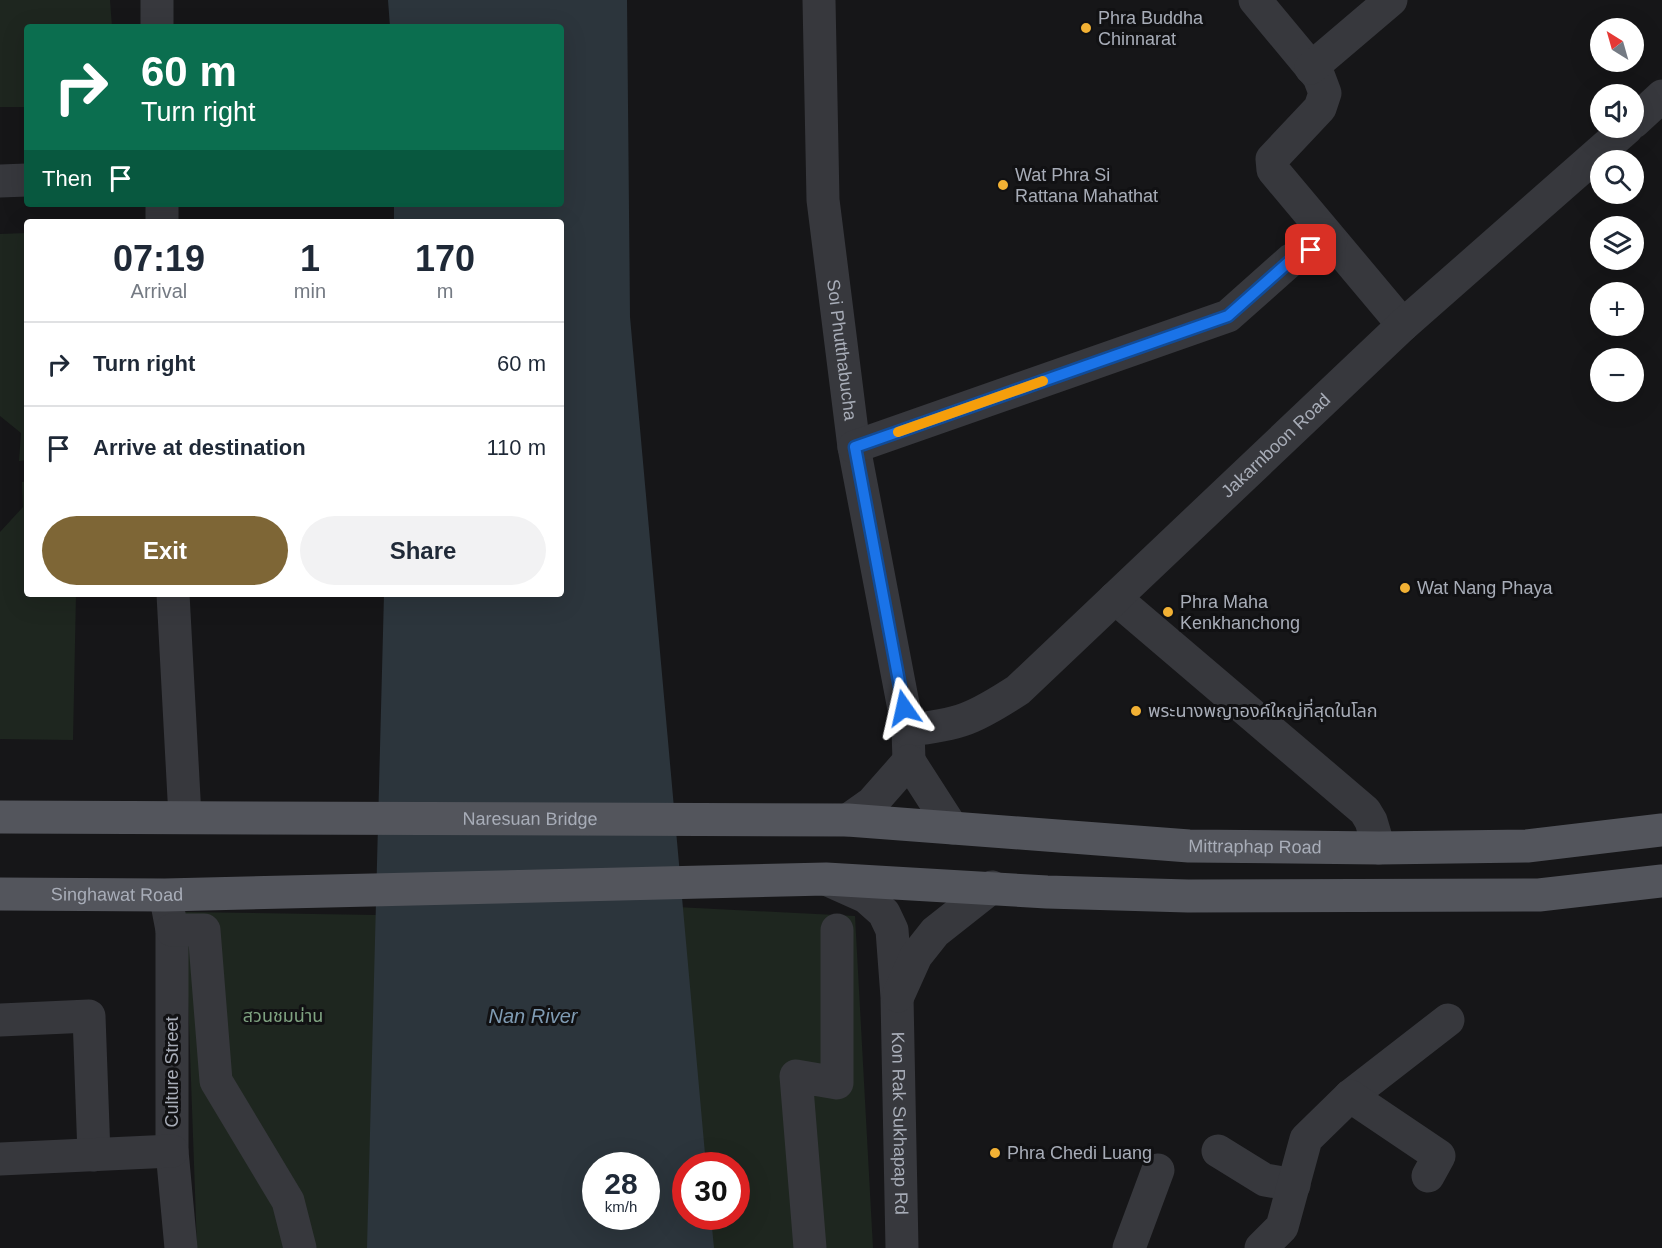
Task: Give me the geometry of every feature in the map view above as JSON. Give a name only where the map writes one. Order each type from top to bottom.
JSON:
[{"type":"main road","points":[[0,817],[199,817]]},
{"type":"main road","name":"Naresuan Bridge","points":[[199,817],[848,820]]},
{"type":"main road","name":"Mittraphap Road","points":[[848,820],[1189,846],[1379,848],[1527,846],[1662,830]]},
{"type":"main road","points":[[848,885],[992,887],[1047,892],[1188,896],[1528,895],[1662,881]]},
{"type":"main road","name":"Singhawat Road","points":[[0,894],[165,896],[234,893],[848,885]]},
{"type":"street","points":[[157,0],[158,24]]},
{"type":"street","name":"Soi Phutthabucha","points":[[819,0],[824,200],[855,447],[909,745]]},
{"type":"street","points":[[1255,0],[1324,86],[1324,101],[1272,159],[1271,166],[1403,325]]},
{"type":"street","points":[[1311,68],[1391,0]]},
{"type":"street","points":[[1644,113],[1662,96]]},
{"type":"street","name":"Jakarnboon Road","points":[[909,745],[982,713],[1018,690],[1403,325],[1616,138]]},
{"type":"street","points":[[0,181],[24,180]]},
{"type":"street","points":[[855,447],[1228,316],[1291,260],[1331,240]]},
{"type":"street","points":[[173,597],[199,817]]},
{"type":"street","points":[[1114,598],[1365,811],[1371,821],[1379,848]]},
{"type":"street","points":[[848,820],[872,803],[909,745]]},
{"type":"street","points":[[909,745],[952,828]]},
{"type":"street","name":"Kon Rak Sukhapap Rd","points":[[848,885],[884,913],[892,930],[897,998],[902,1248]]},
{"type":"street","name":"Kon Rak Sukhapap Rd","points":[[897,998],[916,956],[935,932],[992,887]]},
{"type":"street","name":"Culture Street","points":[[165,896],[172,930],[172,1150],[181,1248]]},
{"type":"street","points":[[172,930],[204,930],[216,1081],[288,1201],[300,1248]]},
{"type":"street","points":[[810,1248],[796,1076],[837,1083],[837,930]]},
{"type":"street","points":[[0,1020],[89,1016],[94,1155]]},
{"type":"street","points":[[1261,1248],[1282,1227],[1306,1139],[1350,1096],[1448,1020]]},
{"type":"street","points":[[1350,1096],[1439,1156],[1428,1176]]},
{"type":"street","points":[[0,1159],[172,1150]]},
{"type":"street","points":[[1218,1152],[1265,1180],[1294,1185]]},
{"type":"street","points":[[1129,1248],[1158,1170]]},
{"type":"green space","points":[[0,0],[110,0],[112,24],[24,24],[24,107],[0,107]]},
{"type":"green space","points":[[24,233],[24,460],[19,461],[21,433],[0,416],[0,234]]},
{"type":"green space","points":[[22,482],[24,482],[24,597],[76,597],[73,740],[0,739],[0,532],[23,507]]},
{"type":"green space","points":[[657,906],[855,916],[873,1248],[686,1248],[684,1230],[750,1230],[750,1152],[678,1152]]},
{"type":"green space","name":"สวนชมน่าน","points":[[185,912],[376,915],[383,1248],[197,1248]]},
{"type":"water","name":"Nan River","points":[[388,0],[627,0],[630,317],[705,1152],[672,1152],[672,1230],[712,1230],[714,1248],[367,1248],[384,597],[564,597],[564,219],[394,219],[394,207],[564,207],[564,24],[390,24]]},
{"type":"slow traffic","points":[[898,432],[1043,381]]},
{"type":"place","name":"Phra Buddha Chinnarat","points":[[1086,28]]},
{"type":"place","name":"Wat Phra Si Rattana Mahathat","points":[[1003,185]]},
{"type":"place","name":"Wat Nang Phaya","points":[[1405,588]]},
{"type":"place","name":"Phra Maha Kenkhanchong","points":[[1168,612]]},
{"type":"place","name":"พระนางพญาองค์ใหญ่ที่สุดในโลก","points":[[1136,711]]},
{"type":"place","name":"Phra Chedi Luang","points":[[995,1153]]},
{"type":"route","points":[[904,708],[855,447],[1228,316],[1291,260],[1311,250]]}]
